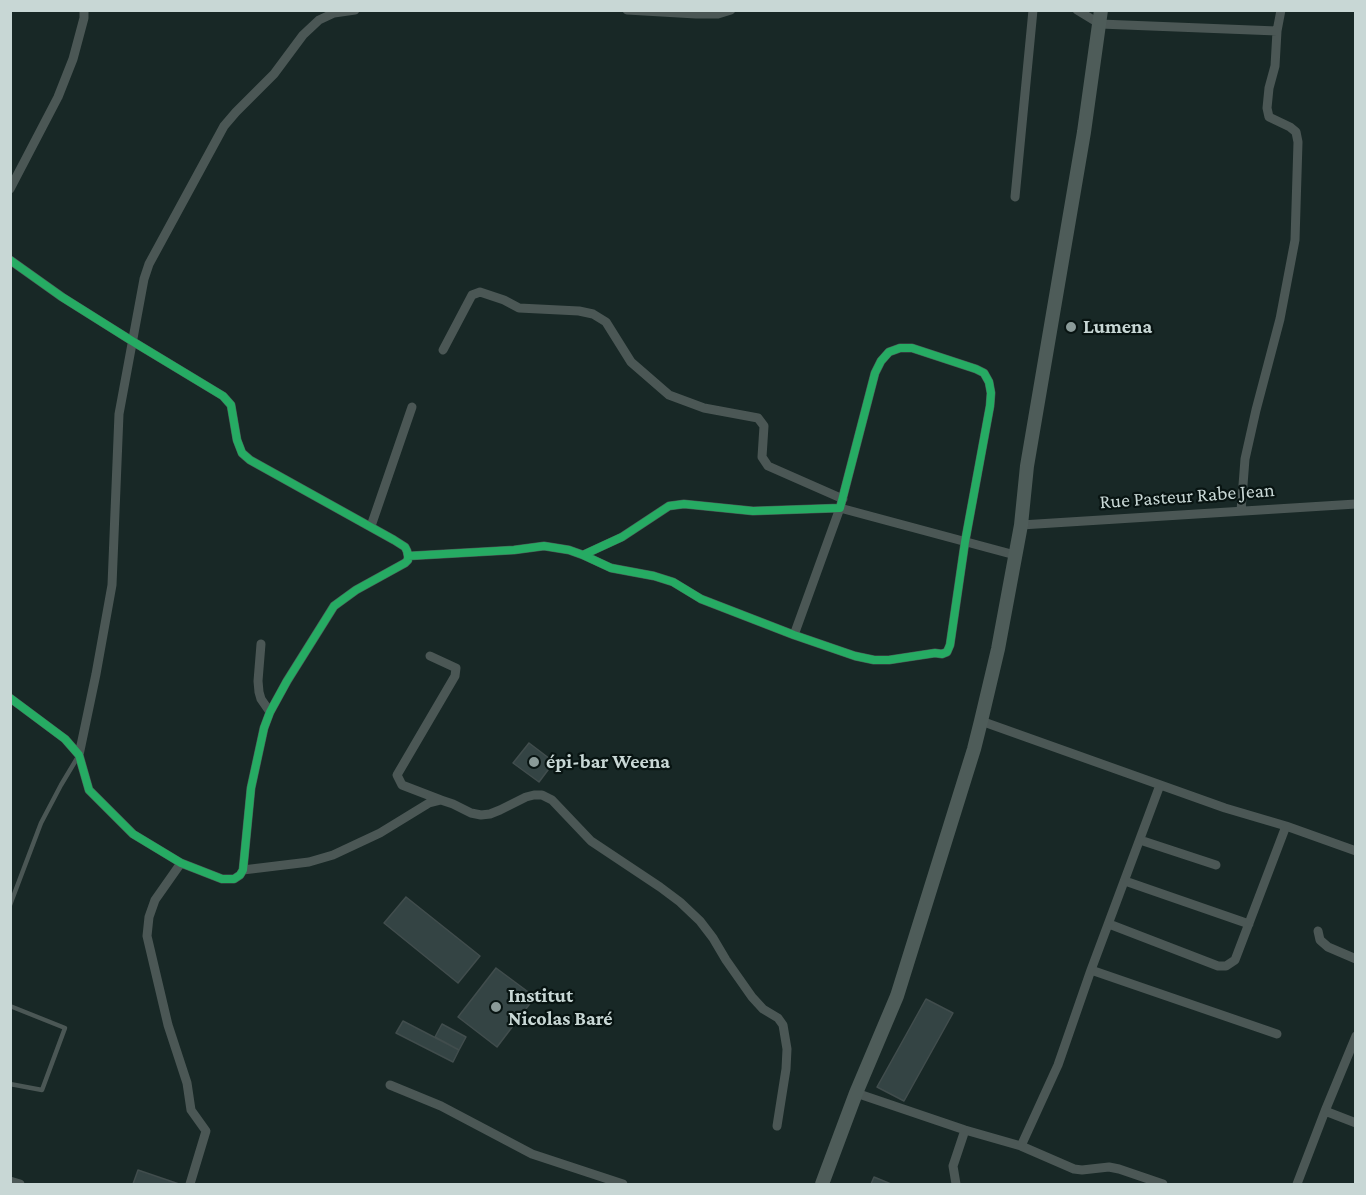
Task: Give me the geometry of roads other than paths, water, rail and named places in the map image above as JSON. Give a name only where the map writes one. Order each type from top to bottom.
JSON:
[{"type":"main road","points":[[822,1185],[856,1094],[897,996],[981,722],[998,649],[1021,525],[1027,466],[1084,132],[1100,17]]},
{"type":"street","points":[[10,189],[58,97],[73,59],[84,10]]},
{"type":"street","points":[[79,755],[112,585],[119,414],[144,279],[149,264],[224,126],[274,75],[303,35],[319,20],[334,13],[355,10]]},
{"type":"street","points":[[627,10],[696,14],[718,14],[731,10]]},
{"type":"street","points":[[1015,197],[1033,10]]},
{"type":"street","points":[[1077,10],[1100,17],[1277,31]]},
{"type":"street","points":[[1240,511],[1245,459],[1280,319],[1295,240],[1298,142],[1296,132],[1269,117],[1267,108],[1275,66],[1281,10]]},
{"type":"street","points":[[10,260],[62,297],[223,396],[231,405],[237,440],[242,453],[250,460],[401,544],[408,556],[405,563],[356,590],[334,606],[270,712],[251,788],[243,870],[234,879],[222,879],[181,863],[133,834],[89,790],[79,755],[64,739],[10,698]]},
{"type":"street","points":[[443,350],[472,295],[480,291],[519,308],[579,311],[593,314],[606,322],[631,362],[669,395],[704,408],[758,418],[764,426],[762,457],[768,466],[842,504],[1015,555]]},
{"type":"street","points":[[408,556],[544,546],[569,550],[611,568],[673,582],[701,599],[794,635],[855,656],[874,660],[902,659],[947,652],[990,406],[991,393],[984,373],[912,348],[900,348],[889,352],[881,361],[875,373],[842,504],[794,635]]},
{"type":"street","points":[[371,526],[412,407]]},
{"type":"street","points":[[583,555],[622,537],[669,506],[684,504],[753,511],[842,504]]},
{"type":"street","name":"Rue Pasteur Rabe Jean","points":[[1021,525],[1356,504]]},
{"type":"street","points":[[261,644],[259,692],[270,712]]},
{"type":"street","points":[[430,656],[456,668],[455,676],[397,775],[402,785],[481,815],[490,814],[526,797],[542,795],[552,800],[591,841],[660,887],[700,921],[752,997],[763,1009],[778,1018],[783,1025],[787,1050],[786,1069],[777,1126]]},
{"type":"street","points":[[981,722],[1225,808],[1286,826],[1356,851]]},
{"type":"street","points":[[1021,1146],[1058,1065],[1160,785]]},
{"type":"street","points":[[243,870],[309,862],[333,855],[380,833],[429,803],[441,801]]},
{"type":"street","points":[[1109,924],[1218,966],[1226,966],[1235,960],[1286,826]]},
{"type":"street","points":[[1140,840],[1216,866]]},
{"type":"street","points":[[181,863],[155,900],[148,917],[147,936],[168,1024],[187,1083],[191,1110],[206,1131],[190,1185]]},
{"type":"street","points":[[1125,881],[1249,924]]},
{"type":"street","points":[[1318,931],[1320,940],[1328,947],[1356,959]]},
{"type":"street","points":[[1091,970],[1277,1034]]},
{"type":"street","points":[[1297,1185],[1356,1036]]},
{"type":"street","points":[[390,1085],[441,1106],[532,1154],[623,1185]]},
{"type":"street","points":[[856,1094],[1021,1146],[1074,1168],[1082,1170],[1109,1167],[1163,1185]]},
{"type":"street","points":[[1325,1111],[1356,1123]]},
{"type":"street","points":[[956,1185],[953,1166],[965,1130]]},
{"type":"street","points":[[10,1181],[20,1185]]},
{"type":"lane","points":[[10,905],[41,823],[79,755]]},
{"type":"lane","points":[[10,1006],[64,1028],[42,1090],[10,1084]]},
{"type":"place","name":"Lumena","points":[[1071,327]]},
{"type":"place","name":"épi-bar Weena","points":[[534,762]]},
{"type":"place","name":"Institut Nicolas Baré","points":[[496,1007]]}]
